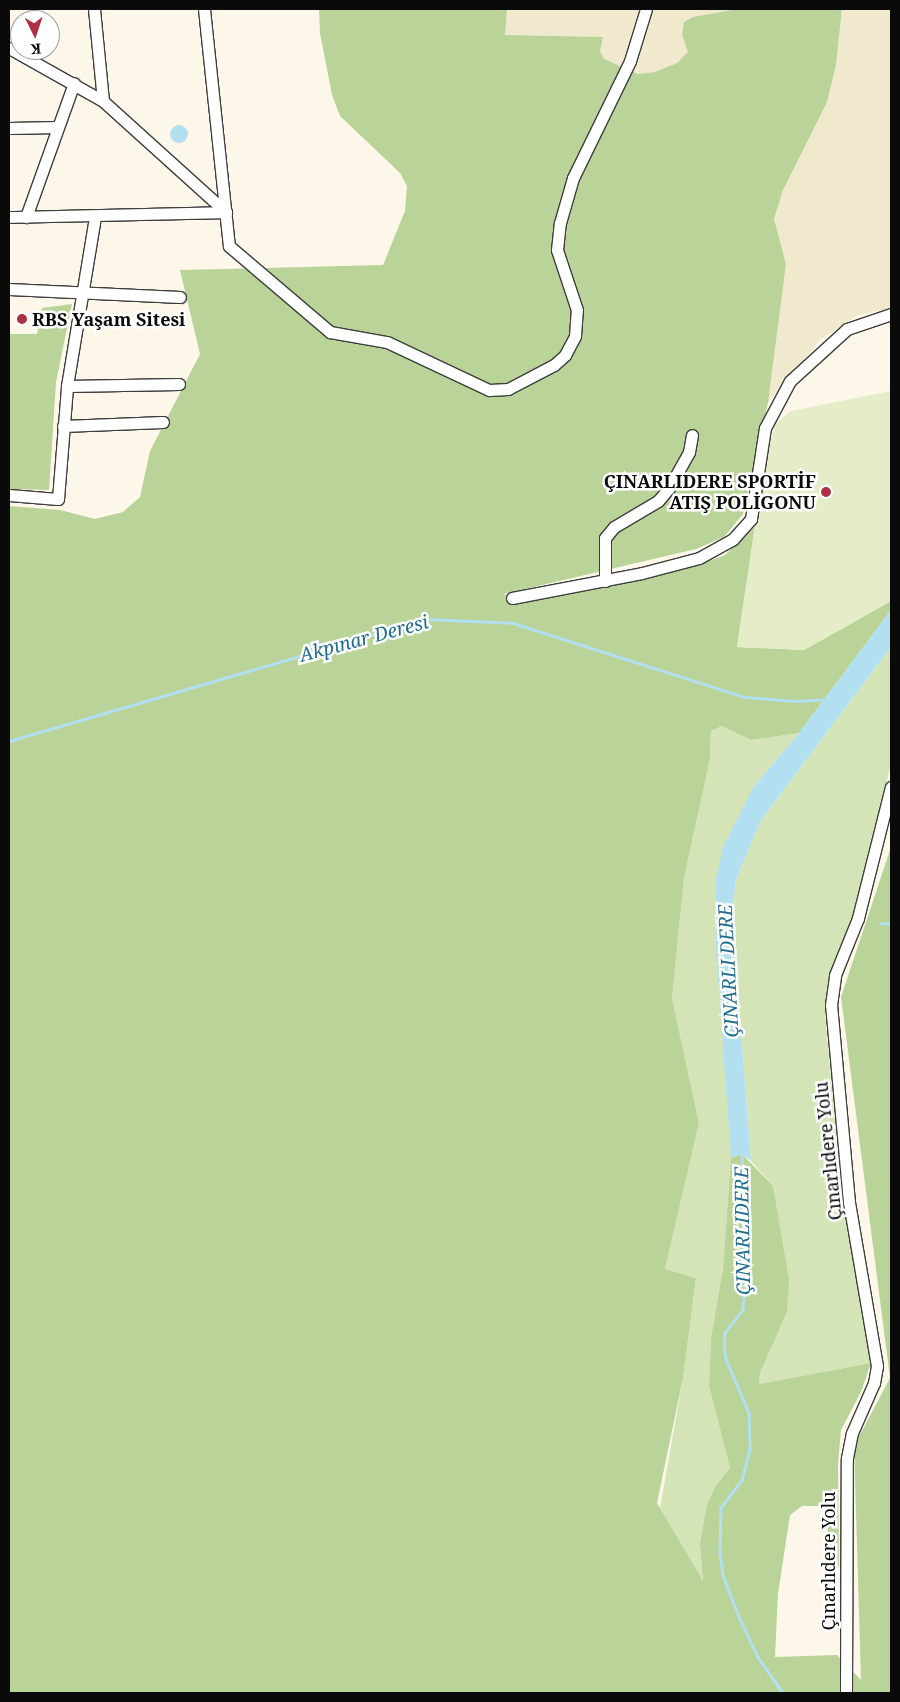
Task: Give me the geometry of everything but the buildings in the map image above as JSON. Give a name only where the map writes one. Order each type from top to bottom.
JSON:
[{"type":"street","points":[[94,9],[103,101]]},
{"type":"street","points":[[204,9],[228,246],[330,332],[387,342],[489,390],[508,388],[554,365],[565,355],[575,336],[578,310],[557,250],[560,223],[573,178],[630,61],[646,9]]},
{"type":"street","points":[[9,48],[103,101],[226,212]]},
{"type":"street","points":[[26,217],[74,83]]},
{"type":"street","points":[[9,128],[58,127]]},
{"type":"street","points":[[9,217],[95,217],[226,212]]},
{"type":"street","points":[[9,495],[58,499],[62,426],[67,386],[95,217]]},
{"type":"street","points":[[9,289],[180,297]]},
{"type":"street","points":[[512,598],[605,581],[699,558],[717,550],[744,529],[754,508],[766,428],[790,381],[847,329],[891,314]]},
{"type":"street","points":[[67,386],[179,384]]},
{"type":"street","points":[[62,426],[163,422]]},
{"type":"street","points":[[605,581],[605,538],[614,527],[658,501],[669,488],[689,452],[692,435]]},
{"type":"street","name":"Çınarlıdere Yolu","points":[[846,1693],[847,1458],[852,1433],[874,1383],[877,1366],[848,1202],[831,1005],[835,975],[858,918],[891,786]]},
{"type":"shaded area","points":[[507,9],[738,9],[682,35],[689,52],[677,63],[655,72],[638,74],[604,59],[600,51],[602,37],[505,35]]},
{"type":"shaded area","points":[[842,9],[891,9],[891,308],[858,315],[820,340],[768,403],[786,264],[774,219],[783,190],[836,65]]},
{"type":"green space","points":[[319,9],[507,9],[505,35],[603,37],[600,51],[604,59],[638,74],[655,72],[677,63],[688,52],[682,35],[684,22],[693,17],[738,9],[842,9],[836,65],[827,102],[783,190],[774,219],[786,264],[768,403],[743,514],[724,537],[696,549],[504,594],[517,601],[655,576],[701,564],[725,555],[755,527],[737,647],[804,650],[891,601],[891,610],[799,733],[751,740],[722,726],[711,731],[710,759],[684,878],[672,998],[699,1123],[665,1269],[696,1278],[683,1378],[657,1503],[703,1581],[700,1544],[707,1505],[716,1485],[730,1468],[709,1386],[711,1338],[723,1268],[731,1158],[742,1154],[773,1186],[789,1280],[787,1312],[760,1373],[759,1384],[871,1363],[861,1392],[841,1430],[838,1463],[839,1568],[829,1548],[826,1506],[802,1506],[790,1515],[778,1594],[775,1657],[837,1655],[861,1680],[854,1446],[890,1378],[841,997],[891,847],[891,1693],[9,1693],[9,506],[60,510],[95,519],[123,512],[140,497],[150,451],[200,354],[180,270],[383,265],[405,211],[407,186],[400,173],[340,116],[332,95],[320,33]]},
{"type":"green space","points":[[72,304],[56,382],[49,490],[9,489],[9,334],[37,334],[42,308]]},
{"type":"green space","name":"ÇINARLIDERE SPORTİF ATIŞ POLİGONU","points":[[891,391],[891,601],[804,650],[737,647],[765,457],[776,423],[791,411]]},
{"type":"green space","points":[[891,647],[891,764],[849,930],[828,981],[825,1014],[840,1177],[871,1363],[759,1384],[760,1373],[787,1312],[773,1186],[751,1161],[732,913],[736,880],[760,822]]},
{"type":"green space","points":[[722,726],[751,740],[799,733],[754,786],[715,916],[731,1158],[723,1268],[711,1338],[709,1386],[730,1468],[716,1485],[700,1544],[703,1582],[660,1508],[683,1378],[696,1278],[665,1269],[699,1123],[672,998],[684,878],[710,759],[711,731]]},
{"type":"water","points":[[179,125],[185,128],[188,134],[185,140],[179,143],[173,140],[170,134],[173,128]]},
{"type":"water","name":"ÇINARLI DERE","points":[[891,610],[891,647],[760,822],[736,880],[732,913],[751,1161],[742,1154],[731,1158],[716,950],[716,879],[723,847],[754,786],[799,733]]},
{"type":"waterway","name":"Akpınar Deresi","points":[[9,741],[426,619],[513,623],[745,697],[795,701],[828,699]]},
{"type":"waterway","points":[[881,923],[891,924]]},
{"type":"waterway","name":"ÇINARLIDERE","points":[[742,1154],[745,1288],[743,1310],[725,1333],[724,1346],[726,1359],[749,1413],[750,1449],[742,1480],[721,1508],[720,1553],[723,1575],[740,1619],[758,1657],[783,1693]]},
{"type":"place","name":"RBS Yaşam Sitesi","points":[[22,319]]},
{"type":"place","name":"ÇINARLIDERE SPORTİF ATIŞ POLİGONU","points":[[826,492]]}]
